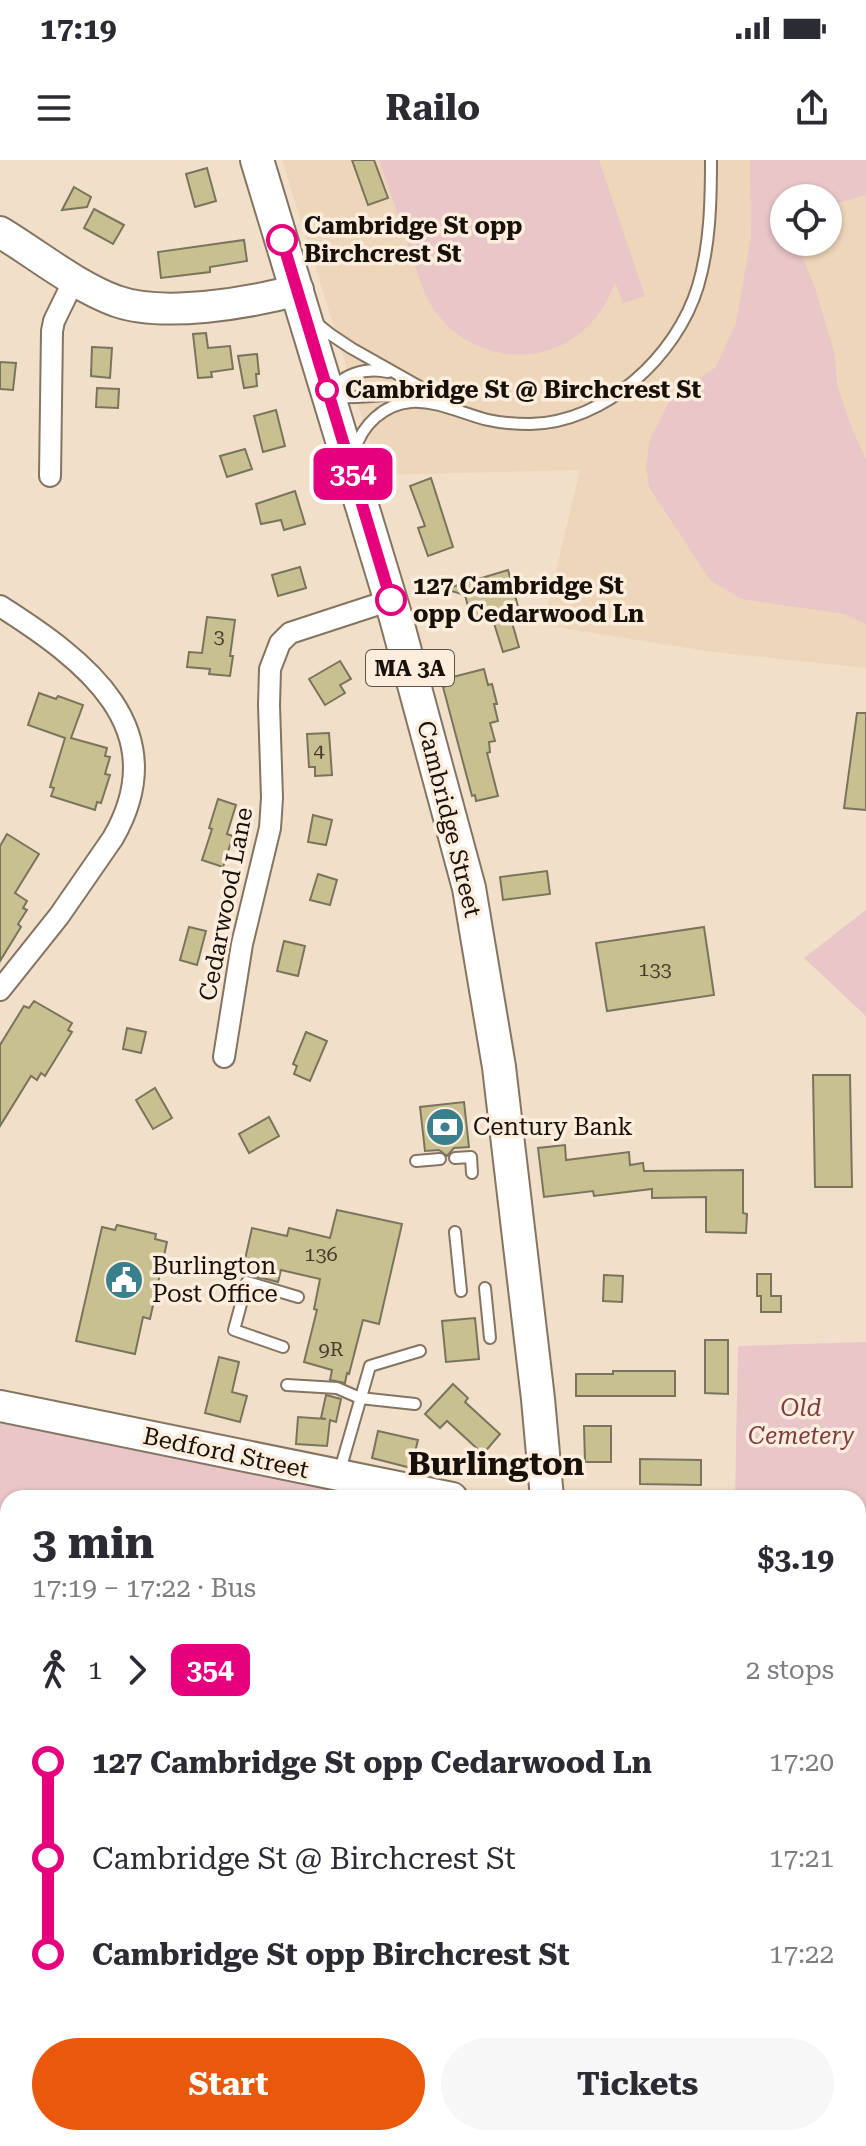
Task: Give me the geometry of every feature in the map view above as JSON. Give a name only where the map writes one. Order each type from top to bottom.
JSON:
[{"type":"main road","name":"Cambridge Street","points":[[257,160],[391,600],[469,888],[496,1047],[512,1168],[546,1490]]},
{"type":"main road","points":[[0,232],[74,280],[119,302],[157,308],[269,297],[300,299]]},
{"type":"main road","name":"Bedford Street","points":[[0,1406],[411,1490]]},
{"type":"street","points":[[50,476],[52,331],[74,280]]},
{"type":"street","name":"Cedarwood Lane","points":[[224,1057],[242,944],[270,828],[269,683],[273,658],[280,643],[290,633],[391,600]]},
{"type":"street","points":[[0,606],[42,634],[108,693],[126,724],[134,758],[131,793],[119,827],[59,916],[0,990]]},
{"type":"lane","points":[[403,377],[377,370],[358,371],[332,389],[329,396],[409,397],[498,422],[535,424],[564,418],[599,405],[621,392],[668,344],[686,316],[698,287],[710,215],[711,160]]},
{"type":"lane","points":[[300,299],[330,334],[471,415]]},
{"type":"lane","points":[[350,467],[362,433],[373,420],[381,413],[405,403],[424,402]]},
{"type":"lane","points":[[455,1158],[471,1157],[472,1173]]},
{"type":"lane","points":[[416,1161],[440,1159]]},
{"type":"lane","points":[[455,1232],[461,1291]]},
{"type":"lane","points":[[283,1347],[234,1330],[247,1282],[298,1297]]},
{"type":"lane","points":[[485,1288],[490,1338]]},
{"type":"lane","points":[[338,1476],[370,1366],[420,1351]]},
{"type":"lane","points":[[287,1385],[337,1388],[360,1398],[415,1404]]},
{"type":"shaded area","points":[[282,160],[866,160],[866,668],[706,651],[543,625],[580,470],[380,475]]},
{"type":"green space","points":[[379,160],[599,160],[645,296],[623,303],[615,282],[605,305],[590,324],[572,339],[549,350],[515,354],[482,348],[467,341],[441,319],[428,299]]},
{"type":"green space","points":[[750,160],[866,160],[866,195],[842,202],[842,184],[770,184],[770,256],[802,256],[835,355],[837,384],[866,459],[866,624],[844,614],[741,599],[710,580],[649,487],[646,464],[650,439],[671,398],[716,367],[736,323],[751,237]]},
{"type":"green space","points":[[866,910],[866,1016],[804,958]]},
{"type":"green space","name":"Old Cemetery","points":[[866,1342],[866,1490],[735,1490],[738,1346]]},
{"type":"green space","points":[[0,1422],[335,1490],[0,1490]]},
{"type":"building","points":[[352,160],[374,160],[388,198],[368,205]]},
{"type":"building","points":[[207,168],[216,201],[195,207],[186,174]]},
{"type":"building","points":[[74,187],[91,197],[87,207],[62,210]]},
{"type":"building","points":[[94,209],[124,225],[113,244],[84,228]]},
{"type":"building","points":[[244,240],[247,261],[210,267],[210,272],[161,278],[158,252]]},
{"type":"building","points":[[206,333],[208,348],[230,346],[233,369],[211,372],[212,377],[198,378],[193,334]]},
{"type":"building","points":[[92,347],[112,348],[110,378],[91,376]]},
{"type":"building","points":[[257,354],[257,386],[244,388],[238,356]]},
{"type":"building","points":[[0,362],[16,363],[13,390],[0,389]]},
{"type":"building","points":[[97,388],[119,389],[118,408],[96,407]]},
{"type":"building","points":[[276,410],[285,446],[263,452],[254,416]]},
{"type":"building","points":[[245,449],[252,469],[227,477],[220,456]]},
{"type":"building","points":[[431,478],[453,547],[428,556],[418,528],[425,526],[410,486]]},
{"type":"building","points":[[295,491],[305,524],[284,530],[281,520],[261,524],[256,504]]},
{"type":"building","points":[[300,567],[306,588],[278,596],[272,575]]},
{"type":"building","points":[[508,570],[519,610],[509,612],[519,647],[503,652],[492,617],[472,622],[465,595],[445,589]]},
{"type":"building","points":[[207,617],[235,620],[230,676],[209,674],[210,669],[187,667],[189,652],[202,653]]},
{"type":"building","points":[[340,661],[351,679],[340,685],[345,693],[325,705],[309,679]]},
{"type":"building","points":[[484,669],[497,704],[494,704],[498,721],[490,723],[495,741],[489,742],[490,752],[487,753],[498,796],[476,801],[475,795],[472,796],[443,687],[446,686],[445,679]]},
{"type":"building","points":[[39,693],[83,705],[71,738],[107,748],[105,756],[110,757],[105,774],[110,775],[101,803],[97,802],[95,810],[51,796],[54,788],[50,787],[65,738],[28,725]]},
{"type":"building","points":[[857,713],[866,713],[866,810],[844,808]]},
{"type":"building","points":[[329,733],[332,775],[315,776],[315,767],[309,767],[307,734]]},
{"type":"building","points":[[218,799],[236,805],[227,834],[233,836],[223,867],[202,860]]},
{"type":"building","points":[[313,815],[332,820],[326,845],[308,842]]},
{"type":"building","points":[[7,834],[39,854],[15,893],[27,901],[23,908],[27,910],[18,924],[21,927],[0,961],[0,846]]},
{"type":"building","points":[[547,871],[550,894],[503,900],[500,877]]},
{"type":"building","points":[[318,874],[337,880],[330,905],[310,900]]},
{"type":"building","points":[[189,927],[206,931],[197,965],[180,960]]},
{"type":"building","points":[[704,927],[714,995],[607,1011],[596,943]]},
{"type":"building","points":[[284,941],[305,946],[298,976],[277,971]]},
{"type":"building","points":[[34,1001],[72,1023],[68,1030],[72,1032],[45,1076],[41,1073],[37,1080],[31,1076],[0,1126],[0,1045],[24,1006],[29,1008]]},
{"type":"building","points":[[127,1028],[146,1032],[141,1053],[123,1049]]},
{"type":"building","points":[[306,1032],[327,1041],[310,1081],[294,1074],[297,1066],[293,1064]]},
{"type":"building","points":[[813,1075],[850,1075],[852,1187],[815,1187]]},
{"type":"building","points":[[155,1088],[172,1118],[153,1129],[136,1100]]},
{"type":"building","name":"Century Bank","points":[[464,1102],[469,1147],[454,1148],[447,1156],[439,1150],[425,1151],[420,1107]]},
{"type":"building","points":[[269,1117],[279,1136],[249,1153],[239,1134]]},
{"type":"building","points":[[565,1145],[566,1160],[629,1152],[630,1165],[643,1163],[644,1171],[743,1170],[746,1233],[706,1232],[706,1197],[652,1198],[652,1189],[594,1196],[593,1191],[544,1197],[538,1148]]},
{"type":"building","points":[[337,1210],[402,1224],[379,1324],[363,1320],[345,1383],[330,1380],[332,1370],[304,1362],[317,1310],[314,1309],[320,1279],[281,1270],[278,1282],[242,1273],[252,1228],[287,1236],[289,1228],[330,1238]]},
{"type":"building","name":"Burlington Post Office","points":[[117,1225],[156,1234],[155,1239],[167,1242],[150,1319],[143,1317],[135,1354],[76,1341],[102,1227],[115,1230]]},
{"type":"building","points":[[757,1274],[771,1274],[771,1296],[781,1296],[781,1312],[761,1312]]},
{"type":"building","points":[[604,1275],[623,1276],[622,1302],[603,1301]]},
{"type":"building","points":[[475,1318],[479,1359],[446,1362],[442,1321]]},
{"type":"building","points":[[705,1340],[728,1340],[728,1394],[705,1393]]},
{"type":"building","points":[[219,1357],[239,1362],[232,1392],[247,1396],[240,1422],[205,1413]]},
{"type":"building","points":[[613,1371],[675,1371],[675,1396],[576,1396],[576,1374],[613,1374]]},
{"type":"building","points":[[453,1384],[468,1398],[465,1402],[500,1434],[483,1454],[447,1421],[440,1428],[425,1414]]},
{"type":"building","points":[[326,1395],[341,1399],[336,1422],[330,1420],[327,1446],[296,1444],[298,1417],[326,1419],[321,1418]]},
{"type":"building","points":[[584,1426],[611,1426],[611,1462],[585,1462]]},
{"type":"building","points":[[378,1431],[418,1440],[411,1468],[372,1458]]},
{"type":"building","points":[[640,1459],[701,1460],[701,1485],[640,1484]]},
{"type":"bus line","name":"354","points":[[282,240],[391,600]]},
{"type":"place","name":"Cambridge St opp Birchcrest St","points":[[282,240]]},
{"type":"place","name":"Cambridge St @ Birchcrest St","points":[[327,390]]},
{"type":"place","name":"127 Cambridge St opp Cedarwood Ln","points":[[391,600]]},
{"type":"place","name":"Century Bank","points":[[445,1127]]},
{"type":"place","name":"Burlington Post Office","points":[[124,1280]]},
{"type":"district","name":"Burlington","points":[[496,1464]]}]
